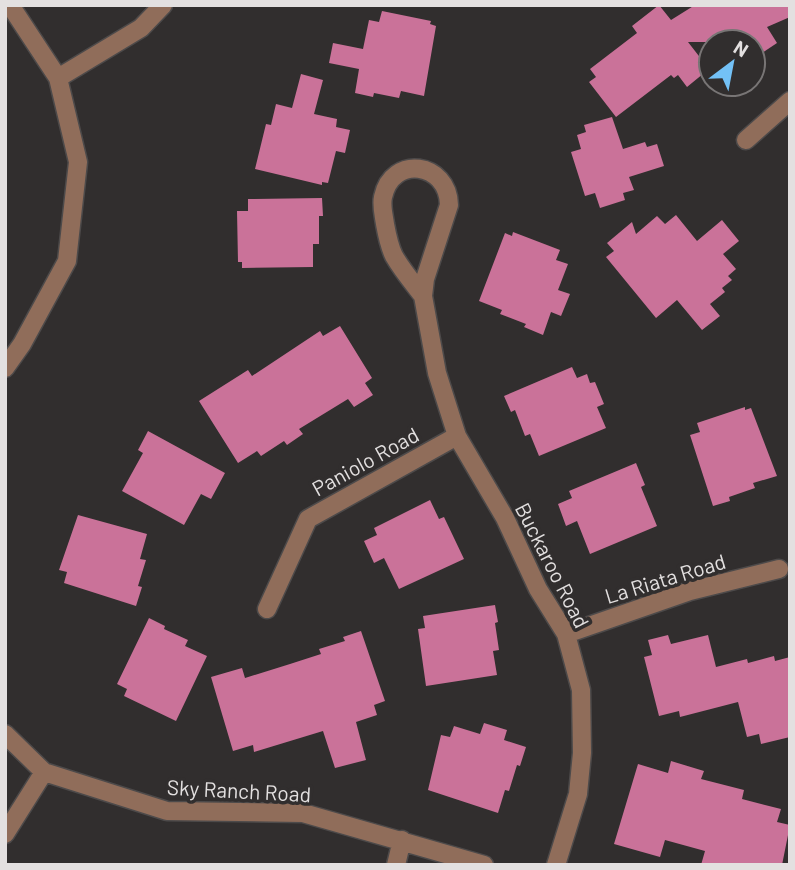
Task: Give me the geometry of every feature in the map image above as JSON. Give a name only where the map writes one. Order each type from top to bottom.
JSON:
[{"type":"street","points":[[5,368],[22,344],[67,261],[78,162],[58,78],[10,5]]},
{"type":"street","points":[[58,78],[141,28],[163,5]]},
{"type":"street","points":[[746,140],[790,101]]},
{"type":"street","name":"Buckaroo Road","points":[[423,296],[394,255],[387,237],[383,212],[383,198],[394,177],[405,169],[418,168],[431,172],[443,181],[449,194],[449,205],[425,279],[423,296],[427,330],[437,373],[457,436],[505,518],[538,589],[566,634],[581,690],[582,753],[578,794],[556,865]]},
{"type":"street","name":"Paniolo Road","points":[[267,609],[308,519],[457,436]]},
{"type":"street","name":"La Riata Road","points":[[566,634],[690,591],[779,569]]},
{"type":"street","name":"Sky Ranch Road","points":[[5,734],[44,772],[167,811],[303,813],[485,865]]},
{"type":"street","points":[[5,834],[44,772]]},
{"type":"street","points":[[397,865],[402,840]]},
{"type":"building","points":[[659,5],[671,20],[695,5],[790,5],[790,17],[767,27],[777,43],[767,50],[767,28],[697,28],[697,42],[688,42],[697,54],[697,79],[687,87],[678,75],[674,78],[671,75],[616,117],[589,82],[596,77],[590,69],[637,33],[632,26]]},
{"type":"building","points":[[382,11],[431,21],[430,24],[436,26],[424,96],[401,91],[399,98],[374,93],[373,97],[355,93],[359,69],[329,63],[333,43],[363,49],[369,20],[379,22]]},
{"type":"building","points":[[301,74],[323,80],[314,114],[337,119],[336,127],[350,130],[345,153],[336,151],[328,183],[322,182],[322,185],[255,169],[266,124],[271,125],[276,104],[292,108]]},
{"type":"building","points":[[612,117],[623,149],[645,142],[647,147],[657,144],[664,166],[629,177],[634,190],[623,193],[625,200],[600,208],[595,193],[585,196],[571,152],[581,149],[577,135],[586,132],[584,125]]},
{"type":"building","points":[[322,198],[323,216],[319,216],[319,244],[313,244],[313,267],[242,268],[242,262],[238,262],[237,211],[248,211],[248,199]]},
{"type":"building","points":[[676,215],[697,241],[722,220],[739,241],[723,254],[736,269],[728,276],[732,280],[722,288],[725,292],[710,304],[720,316],[702,330],[677,300],[656,318],[606,257],[614,251],[607,243],[632,222],[636,234],[657,216],[665,224]]},
{"type":"building","points":[[513,232],[560,250],[556,260],[568,264],[558,290],[570,294],[561,316],[551,312],[543,335],[524,327],[526,324],[500,314],[502,310],[479,301],[505,233],[512,236]]},
{"type":"building","points":[[340,326],[372,378],[365,383],[373,395],[354,407],[348,399],[299,429],[303,434],[287,445],[284,441],[261,456],[257,451],[238,463],[199,401],[248,370],[252,376],[320,331],[323,336]]},
{"type":"building","points":[[572,367],[577,378],[587,374],[590,383],[595,382],[604,404],[597,407],[606,428],[539,456],[530,434],[525,436],[515,410],[511,412],[504,396]]},
{"type":"building","points":[[745,407],[745,410],[751,408],[777,476],[753,483],[755,488],[729,497],[730,501],[713,506],[690,435],[700,432],[697,423]]},
{"type":"building","points":[[148,431],[225,473],[211,499],[201,494],[184,525],[122,491],[143,453],[138,450]]},
{"type":"building","points":[[636,463],[645,485],[641,487],[657,526],[590,554],[577,521],[566,526],[558,504],[572,498],[569,491]]},
{"type":"building","points":[[430,500],[439,519],[444,517],[464,559],[399,589],[384,558],[374,563],[364,541],[377,535],[374,528]]},
{"type":"building","points":[[78,515],[147,534],[140,559],[146,560],[138,586],[142,587],[136,606],[64,583],[67,572],[59,570]]},
{"type":"building","points":[[495,605],[499,650],[493,651],[497,675],[426,686],[418,629],[425,628],[423,616]]},
{"type":"building","points":[[149,618],[165,626],[164,629],[188,640],[185,646],[207,656],[176,721],[124,696],[127,689],[117,684]]},
{"type":"building","points":[[361,631],[385,701],[374,705],[377,715],[356,722],[366,760],[335,768],[323,731],[254,752],[253,745],[233,751],[211,677],[242,668],[245,678],[321,654],[319,649],[345,641],[343,637]]},
{"type":"building","points":[[668,635],[671,644],[708,635],[716,667],[747,659],[748,663],[774,656],[775,661],[790,657],[790,737],[761,744],[759,734],[747,737],[738,702],[680,717],[679,711],[659,716],[644,657],[652,655],[648,640]]},
{"type":"building","points":[[484,723],[507,730],[504,740],[526,747],[509,791],[505,790],[498,813],[428,790],[441,735],[450,737],[454,726],[480,734]]},
{"type":"building","points":[[671,761],[704,771],[701,779],[744,790],[742,799],[781,809],[777,822],[790,825],[782,865],[701,865],[705,851],[665,840],[660,857],[614,844],[638,764],[668,773]]}]
